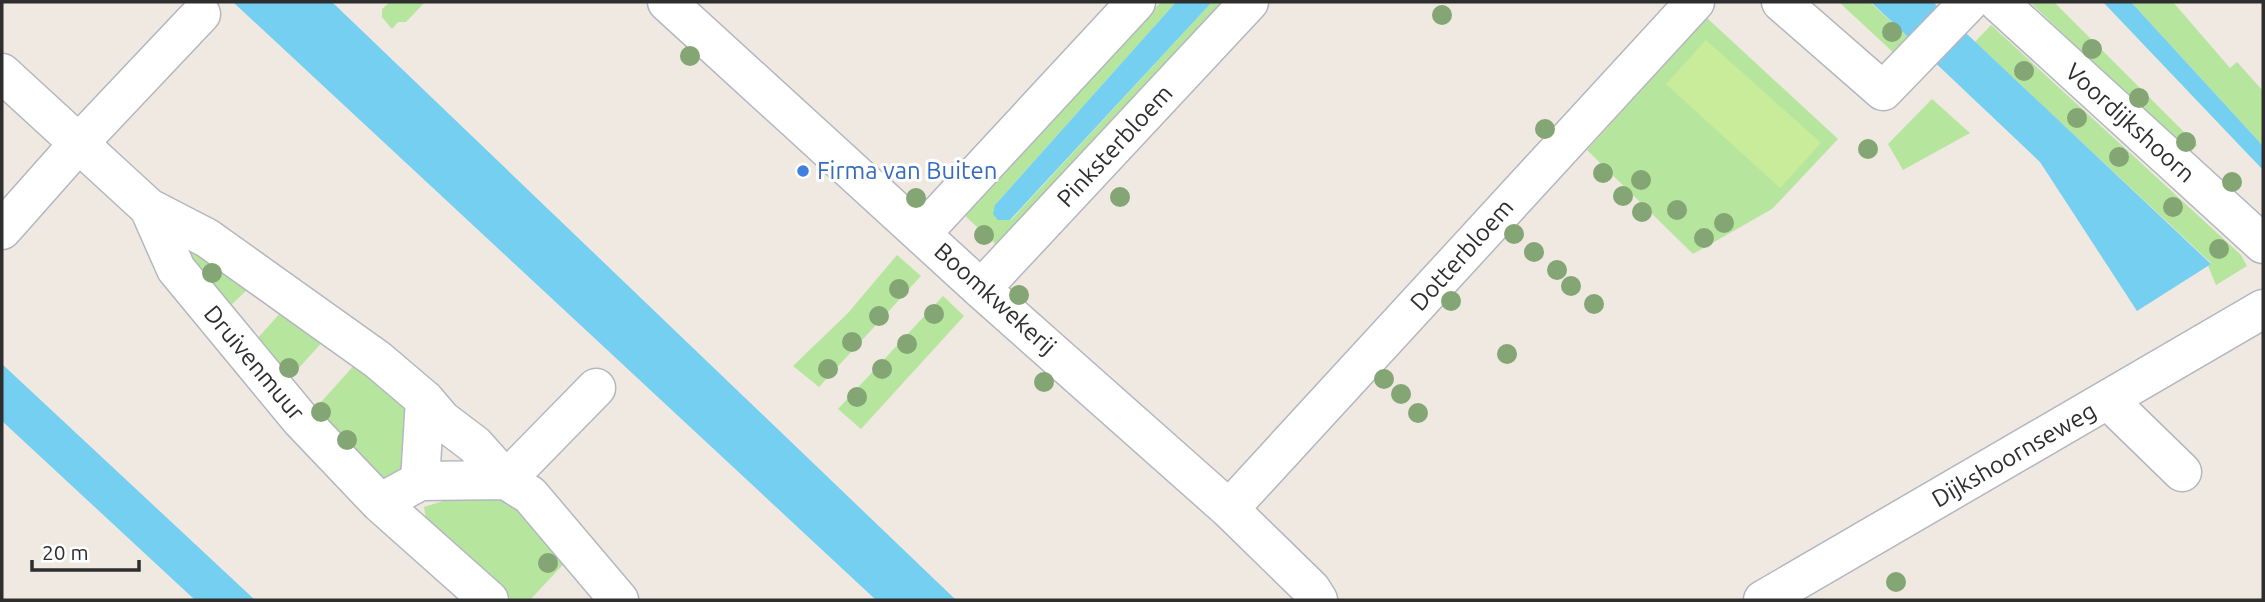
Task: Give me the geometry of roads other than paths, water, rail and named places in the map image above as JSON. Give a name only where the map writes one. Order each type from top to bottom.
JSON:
[{"type":"street","points":[[922,233],[1136,2]]},
{"type":"street","name":"Pinksterbloem","points":[[981,289],[1249,2]]},
{"type":"street","name":"Dotterbloem","points":[[1229,509],[1695,2]]},
{"type":"street","points":[[1781,2],[1883,91],[1969,2]]},
{"type":"street","name":"Voordijkshoorn","points":[[1998,2],[2263,244]]},
{"type":"street","name":"Boomkwekerij","points":[[672,3],[981,289],[1229,509],[1311,589],[1318,600]]},
{"type":"street","points":[[2,230],[79,143],[201,14]]},
{"type":"street","name":"Druivenmuur","points":[[2,73],[149,208],[207,238],[379,360],[425,400],[442,420],[475,445],[506,480],[534,499],[619,600]]},
{"type":"street","name":"Druivenmuur","points":[[149,208],[176,269],[300,419],[380,503],[468,585],[489,600]]},
{"type":"street","name":"Dijkshoornseweg","points":[[1763,600],[2263,309]]},
{"type":"street","points":[[380,503],[420,481],[506,480],[596,388]]},
{"type":"street","points":[[420,481],[425,400]]},
{"type":"street","points":[[2108,400],[2182,472]]},
{"type":"water","points":[[233,2],[332,2],[956,600],[876,600]]},
{"type":"water","points":[[1176,2],[1212,2],[1010,220],[998,220],[993,214],[995,205]]},
{"type":"water","points":[[1871,2],[1933,2],[2211,264],[2137,311],[2040,162]]},
{"type":"water","points":[[2103,2],[2131,2],[2263,146],[2263,170]]},
{"type":"water","points":[[2,364],[255,600],[195,600],[2,421]]},
{"type":"place","name":"Firma van Buiten","points":[[803,171]]}]
